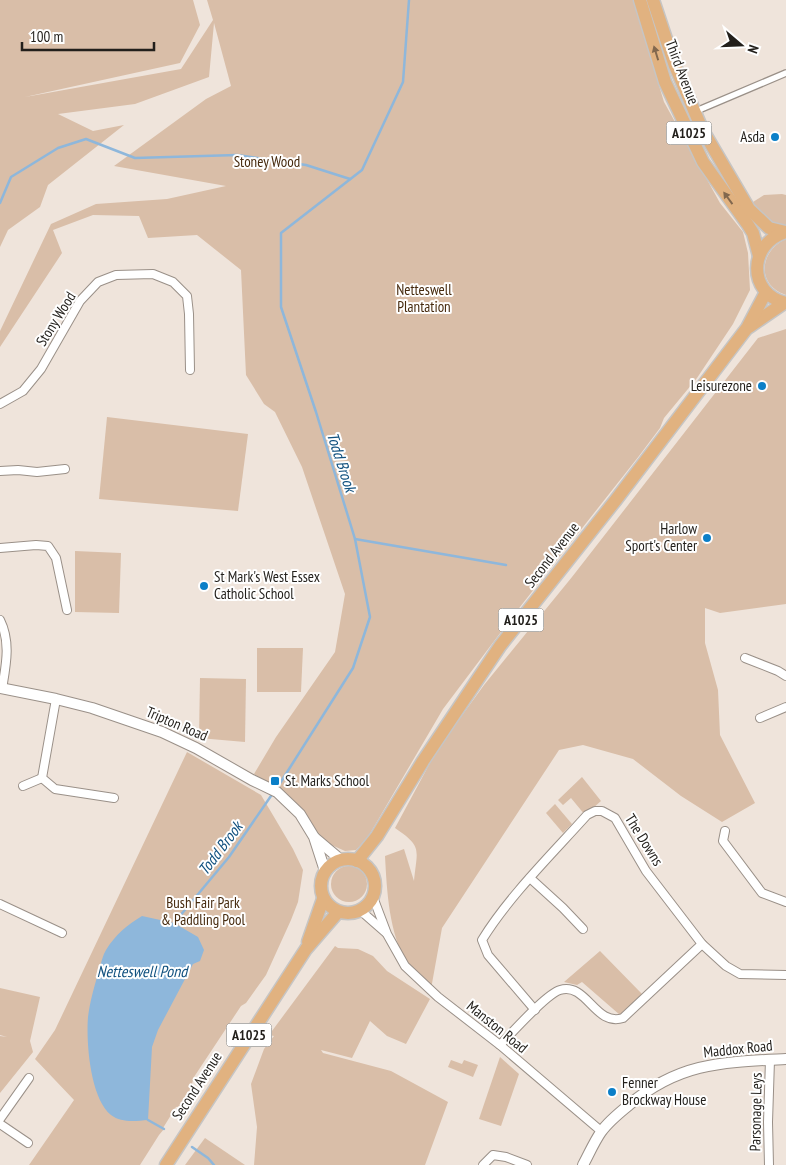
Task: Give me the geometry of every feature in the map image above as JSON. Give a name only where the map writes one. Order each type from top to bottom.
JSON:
[{"type":"main road","name":"Third Avenue","points":[[640,0],[665,82],[703,162],[753,233],[759,256],[758,279],[766,292]]},
{"type":"main road","name":"Third Avenue","points":[[653,0],[676,66],[702,129],[749,209],[769,228],[786,232]]},
{"type":"main road","points":[[759,256],[771,238],[786,232]]},
{"type":"main road","points":[[766,292],[785,303]]},
{"type":"main road","name":"Second Avenue","points":[[357,860],[377,836],[500,646],[615,501],[748,328],[766,292]]},
{"type":"main road","name":"Second Avenue","points":[[748,328],[785,303]]},
{"type":"main road","name":"Second Avenue","points":[[369,868],[377,836]]},
{"type":"main road","points":[[341,860],[357,860],[369,868],[375,882],[373,897],[361,911],[346,914],[338,912],[332,909],[323,899],[320,885],[325,871],[329,866],[341,860]]},
{"type":"main road","name":"Second Avenue","points":[[306,949],[323,899]]},
{"type":"main road","name":"Second Avenue","points":[[166,1165],[306,949],[338,912]]},
{"type":"street","points":[[701,109],[786,73]]},
{"type":"street","name":"Stony Wood","points":[[0,404],[23,391],[41,369],[80,301],[98,282],[116,275],[153,274],[173,282],[187,296],[190,370]]},
{"type":"street","points":[[0,471],[37,472],[65,469]]},
{"type":"street","points":[[0,548],[48,546],[56,558],[67,610]]},
{"type":"street","points":[[0,620],[4,628],[8,651],[1,689]]},
{"type":"street","points":[[746,658],[786,676]]},
{"type":"street","name":"Tripton Road","points":[[1,689],[92,708],[162,732],[196,748],[277,792],[300,814],[314,837],[325,871]]},
{"type":"street","points":[[42,778],[56,699]]},
{"type":"street","points":[[760,718],[786,707]]},
{"type":"street","points":[[23,786],[42,778]]},
{"type":"street","points":[[42,778],[55,789],[114,798]]},
{"type":"street","name":"The Downs","points":[[535,1010],[488,955],[482,940],[492,924],[530,878],[588,815],[595,811],[606,812],[615,818],[646,871],[702,944],[726,966],[740,974],[786,975]]},
{"type":"street","points":[[725,831],[723,841],[762,893],[786,902]]},
{"type":"street","name":"Tripton Road","points":[[314,837],[341,860]]},
{"type":"street","points":[[530,878],[583,929]]},
{"type":"street","name":"Manston Road","points":[[373,897],[387,934],[405,966],[438,997],[500,1045],[602,1131]]},
{"type":"street","points":[[0,904],[62,933]]},
{"type":"street","name":"Manston Road","points":[[361,911],[387,934]]},
{"type":"street","points":[[500,1045],[535,1010],[559,990],[570,989],[577,992],[607,1019],[614,1021],[622,1018],[702,944]]},
{"type":"street","name":"Maddox Road","points":[[583,1165],[602,1131],[618,1114],[642,1094],[661,1082],[688,1070],[730,1062],[786,1059]]},
{"type":"street","name":"Parsonage Leys","points":[[769,1165],[770,1060]]},
{"type":"street","points":[[0,1118],[30,1078]]},
{"type":"street","points":[[0,1124],[28,1143]]},
{"type":"street","points":[[483,1165],[493,1155],[506,1157],[527,1165]]},
{"type":"green space","points":[[0,0],[193,0],[200,25],[180,63],[25,97],[181,69],[213,20],[207,0],[633,0],[664,102],[720,203],[743,232],[748,253],[750,290],[733,324],[697,378],[664,418],[660,428],[639,456],[516,612],[443,709],[368,837],[356,850],[345,851],[327,843],[277,792],[254,774],[276,737],[335,652],[345,594],[302,467],[275,412],[264,404],[246,375],[241,270],[197,235],[148,238],[139,216],[93,215],[53,230],[62,253],[0,347],[0,331],[51,224],[96,204],[167,199],[226,186],[114,166],[206,99],[231,86],[214,23],[209,77],[135,104],[58,114],[93,131],[124,125],[48,185],[40,207],[8,230],[0,247]]},
{"type":"green space","points":[[764,195],[786,195],[786,227],[763,220],[753,202]]},
{"type":"green space","points":[[786,239],[786,295],[776,290],[770,284],[765,268],[766,259],[770,251]]},
{"type":"green space","points":[[786,329],[786,604],[720,613],[705,608],[705,643],[718,690],[720,735],[755,803],[722,822],[681,796],[633,759],[583,745],[559,750],[442,928],[431,989],[407,964],[396,939],[393,926],[388,898],[385,856],[404,849],[414,881],[417,855],[414,845],[410,840],[395,828],[437,750],[484,685],[572,577],[758,338]]},
{"type":"green space","points":[[107,417],[248,434],[238,511],[99,499]]},
{"type":"green space","points":[[75,551],[121,553],[119,613],[75,612]]},
{"type":"green space","points":[[257,648],[303,648],[301,692],[257,692]]},
{"type":"green space","points":[[200,678],[246,679],[245,742],[199,738]]},
{"type":"green space","name":"Bush Fair Park & Paddling Pool","points":[[187,752],[261,795],[293,849],[303,870],[298,902],[266,975],[246,1003],[241,1006],[194,1077],[185,1106],[176,1107],[140,1165],[29,1165],[74,1100],[35,1059],[55,1030]]},
{"type":"green space","points":[[582,777],[601,801],[585,815],[571,798],[563,805],[558,800]]},
{"type":"green space","points":[[555,804],[572,824],[563,833],[546,813]]},
{"type":"green space","points":[[349,866],[356,867],[362,871],[366,877],[366,891],[362,897],[356,901],[349,902],[342,901],[336,897],[332,891],[331,884],[332,877],[336,871],[342,867]]},
{"type":"green space","points":[[335,946],[338,948],[358,949],[373,956],[387,971],[430,999],[406,1044],[387,1036],[370,1021],[352,1058],[321,1050],[323,1053],[391,1071],[448,1102],[425,1165],[254,1165],[257,1127],[251,1084],[264,1049],[274,1036],[269,1035]]},
{"type":"green space","points":[[600,951],[642,994],[620,1015],[582,982],[577,985],[564,982]]},
{"type":"green space","points":[[0,988],[40,997],[30,1041],[33,1052],[0,1093],[0,1036],[7,1037],[0,1035]]},
{"type":"green space","points":[[500,1057],[519,1074],[501,1126],[479,1119]]},
{"type":"green space","points":[[451,1060],[462,1064],[464,1060],[478,1065],[473,1077],[448,1067]]},
{"type":"green space","points":[[205,1138],[245,1165],[185,1165]]},
{"type":"water","name":"Netteswell Pond","points":[[142,916],[174,923],[198,937],[204,950],[200,961],[193,964],[158,1030],[152,1047],[148,1120],[129,1121],[115,1118],[111,1115],[98,1096],[89,1055],[88,1017],[105,952],[122,931]]},
{"type":"waterway","name":"Todd Brook","points":[[277,788],[353,668],[370,617],[355,539],[281,307],[281,233],[362,170],[403,82],[409,0]]},
{"type":"waterway","points":[[0,203],[11,177],[58,148],[86,139],[135,158],[237,155],[306,165],[350,179]]},
{"type":"waterway","points":[[355,539],[506,565]]},
{"type":"waterway","name":"Todd Brook","points":[[174,923],[229,857],[273,793]]},
{"type":"waterway","name":"Todd Brook","points":[[148,1120],[164,1129]]},
{"type":"waterway","name":"Todd Brook","points":[[192,1147],[208,1158],[214,1165]]},
{"type":"place","name":"Asda","points":[[775,137]]},
{"type":"place","name":"Leisurezone","points":[[762,386]]},
{"type":"place","name":"Harlow Sport's Center","points":[[707,538]]},
{"type":"place","name":"St Mark's West Essex Catholic School","points":[[204,586]]},
{"type":"place","name":"St. Marks School","points":[[275,781]]},
{"type":"place","name":"Fenner Brockway House","points":[[612,1092]]},
{"type":"park label","name":"Stoney Wood","points":[[267,162]]},
{"type":"park label","name":"Netteswell Plantation","points":[[424,298]]}]
